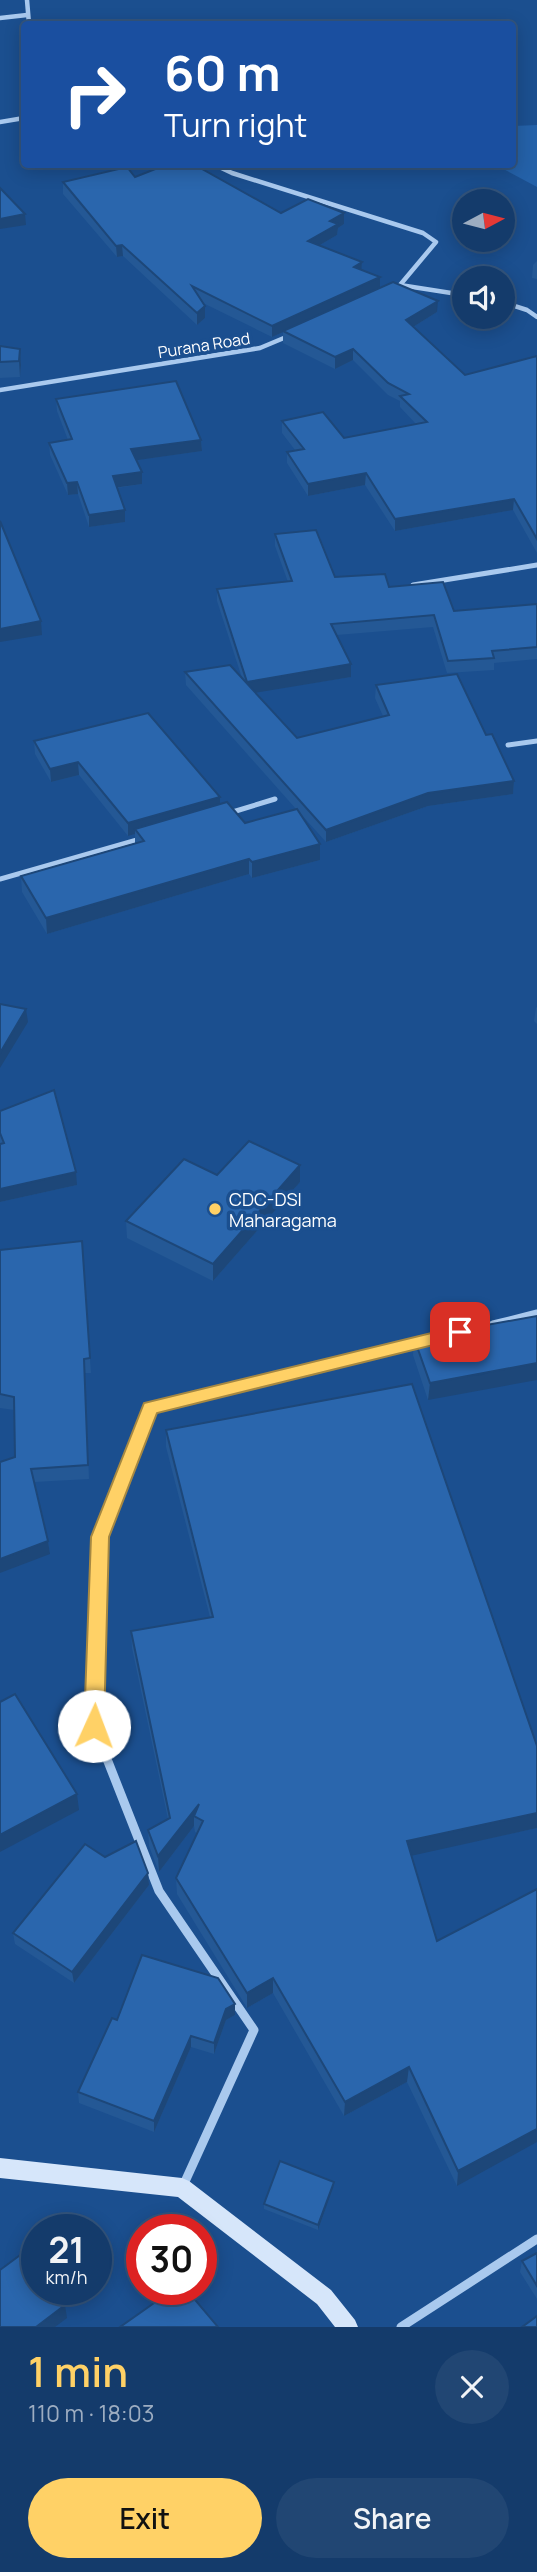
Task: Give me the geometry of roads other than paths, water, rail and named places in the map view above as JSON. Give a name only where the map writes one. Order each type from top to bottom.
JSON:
[{"type":"street","points":[[27,0],[28,21]]},
{"type":"street","points":[[0,18],[27,15]]},
{"type":"street","points":[[0,122],[21,118]]},
{"type":"street","points":[[221,168],[423,233],[436,242],[400,285],[387,291]]},
{"type":"street","points":[[400,285],[452,293]]},
{"type":"street","points":[[515,306],[537,317]]},
{"type":"street","name":"Purana Road","points":[[0,390],[260,348],[303,330]]},
{"type":"street","points":[[413,585],[537,565]]},
{"type":"street","points":[[508,745],[537,741]]},
{"type":"street","points":[[223,815],[275,799]]},
{"type":"street","points":[[0,879],[156,834]]},
{"type":"street","points":[[484,1326],[537,1313]]},
{"type":"street","points":[[183,2188],[254,2030],[159,1891],[94,1726],[100,1537],[150,1408],[430,1339]]},
{"type":"street","points":[[0,2168],[183,2188],[324,2297],[348,2327]]},
{"type":"street","points":[[401,2327],[537,2239]]},
{"type":"place","name":"CDC-DSI Maharagama","points":[[215,1209]]}]
